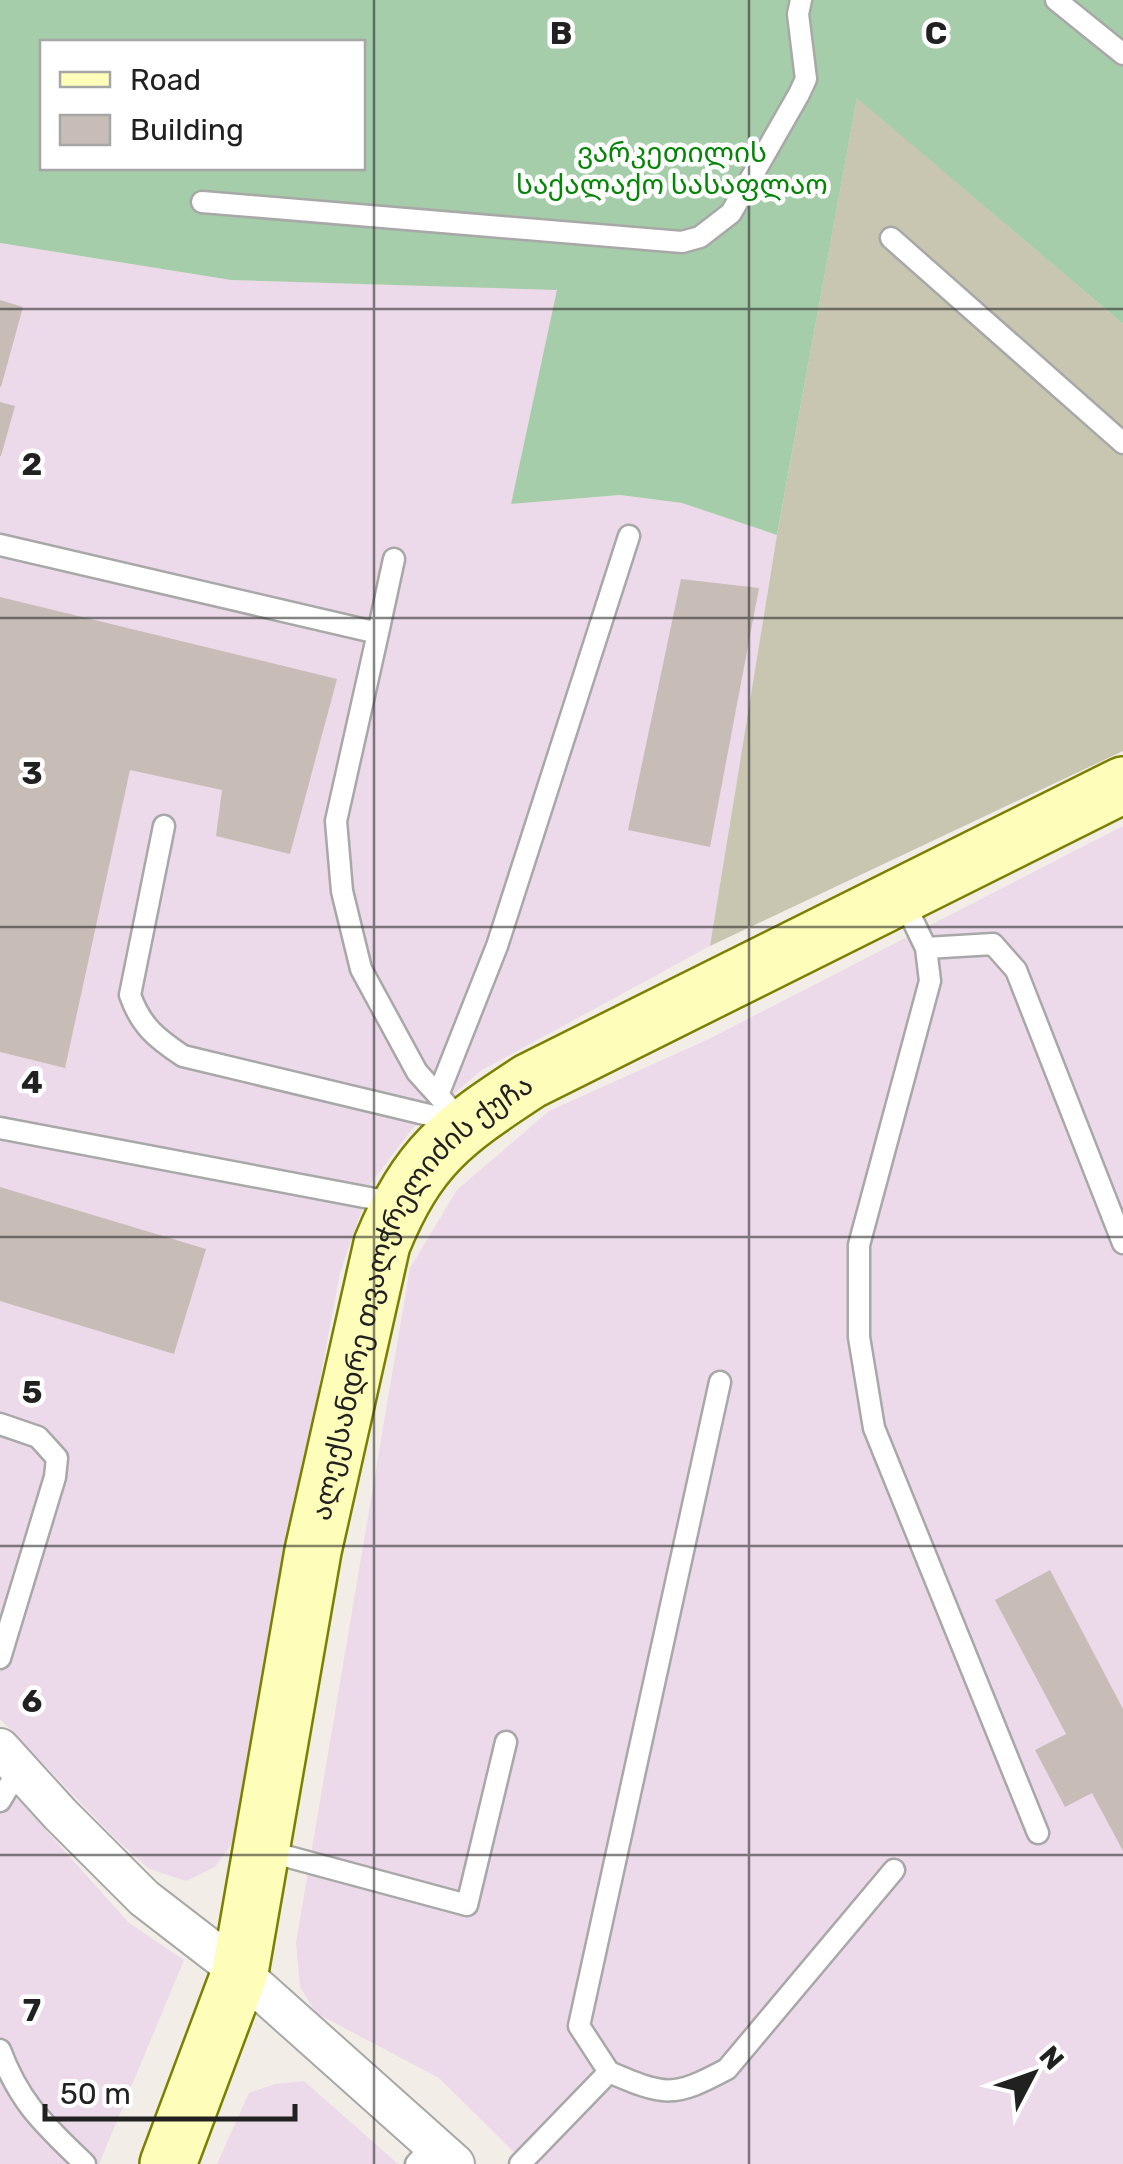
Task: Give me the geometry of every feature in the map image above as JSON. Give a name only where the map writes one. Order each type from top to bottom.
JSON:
[{"type":"street","name":"ალექსანდრე თვალჭრელიძის ქუჩა","points":[[168,2164],[240,1972],[314,1550],[382,1244],[399,1203],[432,1155],[451,1109],[530,1081],[1123,785]]},
{"type":"street","points":[[10,1758],[144,1898],[240,1972],[435,2158]]},
{"type":"lane","points":[[202,202],[682,242],[700,237],[730,214],[806,79],[798,14],[802,0]]},
{"type":"lane","points":[[1056,0],[1123,54]]},
{"type":"lane","points":[[890,238],[1123,444]]},
{"type":"lane","points":[[451,1109],[497,946],[628,536]]},
{"type":"lane","points":[[0,546],[378,633]]},
{"type":"lane","points":[[394,559],[336,820],[342,891],[361,969],[417,1072],[451,1109]]},
{"type":"lane","points":[[164,826],[130,995],[138,1018],[160,1041],[184,1056],[451,1109]]},
{"type":"lane","points":[[901,896],[926,948],[930,982],[859,1245],[859,1337],[874,1428],[1038,1833]]},
{"type":"lane","points":[[926,948],[993,944],[1016,970],[1123,1243]]},
{"type":"lane","points":[[0,1128],[399,1203]]},
{"type":"lane","points":[[720,1382],[579,2026],[609,2072],[653,2090],[690,2088],[727,2068],[894,1870]]},
{"type":"lane","points":[[0,1424],[38,1437],[57,1458],[56,1477],[0,1658]]},
{"type":"lane","points":[[261,1850],[468,1904],[506,1742]]},
{"type":"lane","points":[[0,1801],[10,1758]]},
{"type":"lane","points":[[0,2050],[16,2089],[33,2114],[84,2164]]},
{"type":"lane","points":[[520,2164],[609,2072]]},
{"type":"shaded area","points":[[857,97],[1123,324],[1123,751],[710,946],[777,535]]},
{"type":"shaded area","points":[[0,243],[231,280],[558,289],[511,504],[620,495],[682,503],[777,535],[710,946],[482,1070],[412,1129],[371,1183],[340,1273],[233,1842],[215,1867],[186,1881],[149,1869],[0,1719]]},
{"type":"shaded area","points":[[1123,826],[1123,2164],[526,2164],[439,2078],[316,2013],[300,1987],[296,1943],[410,1268],[457,1190],[549,1111],[709,1039]]},
{"type":"shaded area","points":[[0,1779],[129,1923],[184,1960],[99,2164],[0,2164]]},
{"type":"shaded area","points":[[304,2081],[398,2164],[217,2164],[249,2093],[275,2084]]},
{"type":"green space","name":"ვარკეთილის საქალაქო სასაფლაო","points":[[0,0],[1123,0],[1123,324],[857,98],[777,535],[682,503],[620,495],[511,504],[557,290],[231,280],[0,243]]},
{"type":"building","points":[[0,300],[23,307],[1,387],[0,386]]},
{"type":"building","points":[[0,402],[15,406],[1,456],[0,456]]},
{"type":"building","points":[[681,579],[759,588],[710,847],[628,830]]},
{"type":"building","points":[[0,597],[337,679],[290,854],[216,836],[222,790],[130,770],[65,1068],[0,1052]]},
{"type":"building","points":[[0,1187],[206,1249],[174,1354],[0,1301]]},
{"type":"building","points":[[1050,1570],[1123,1709],[1123,1851],[1092,1793],[1065,1807],[1035,1750],[1066,1734],[995,1600]]}]
